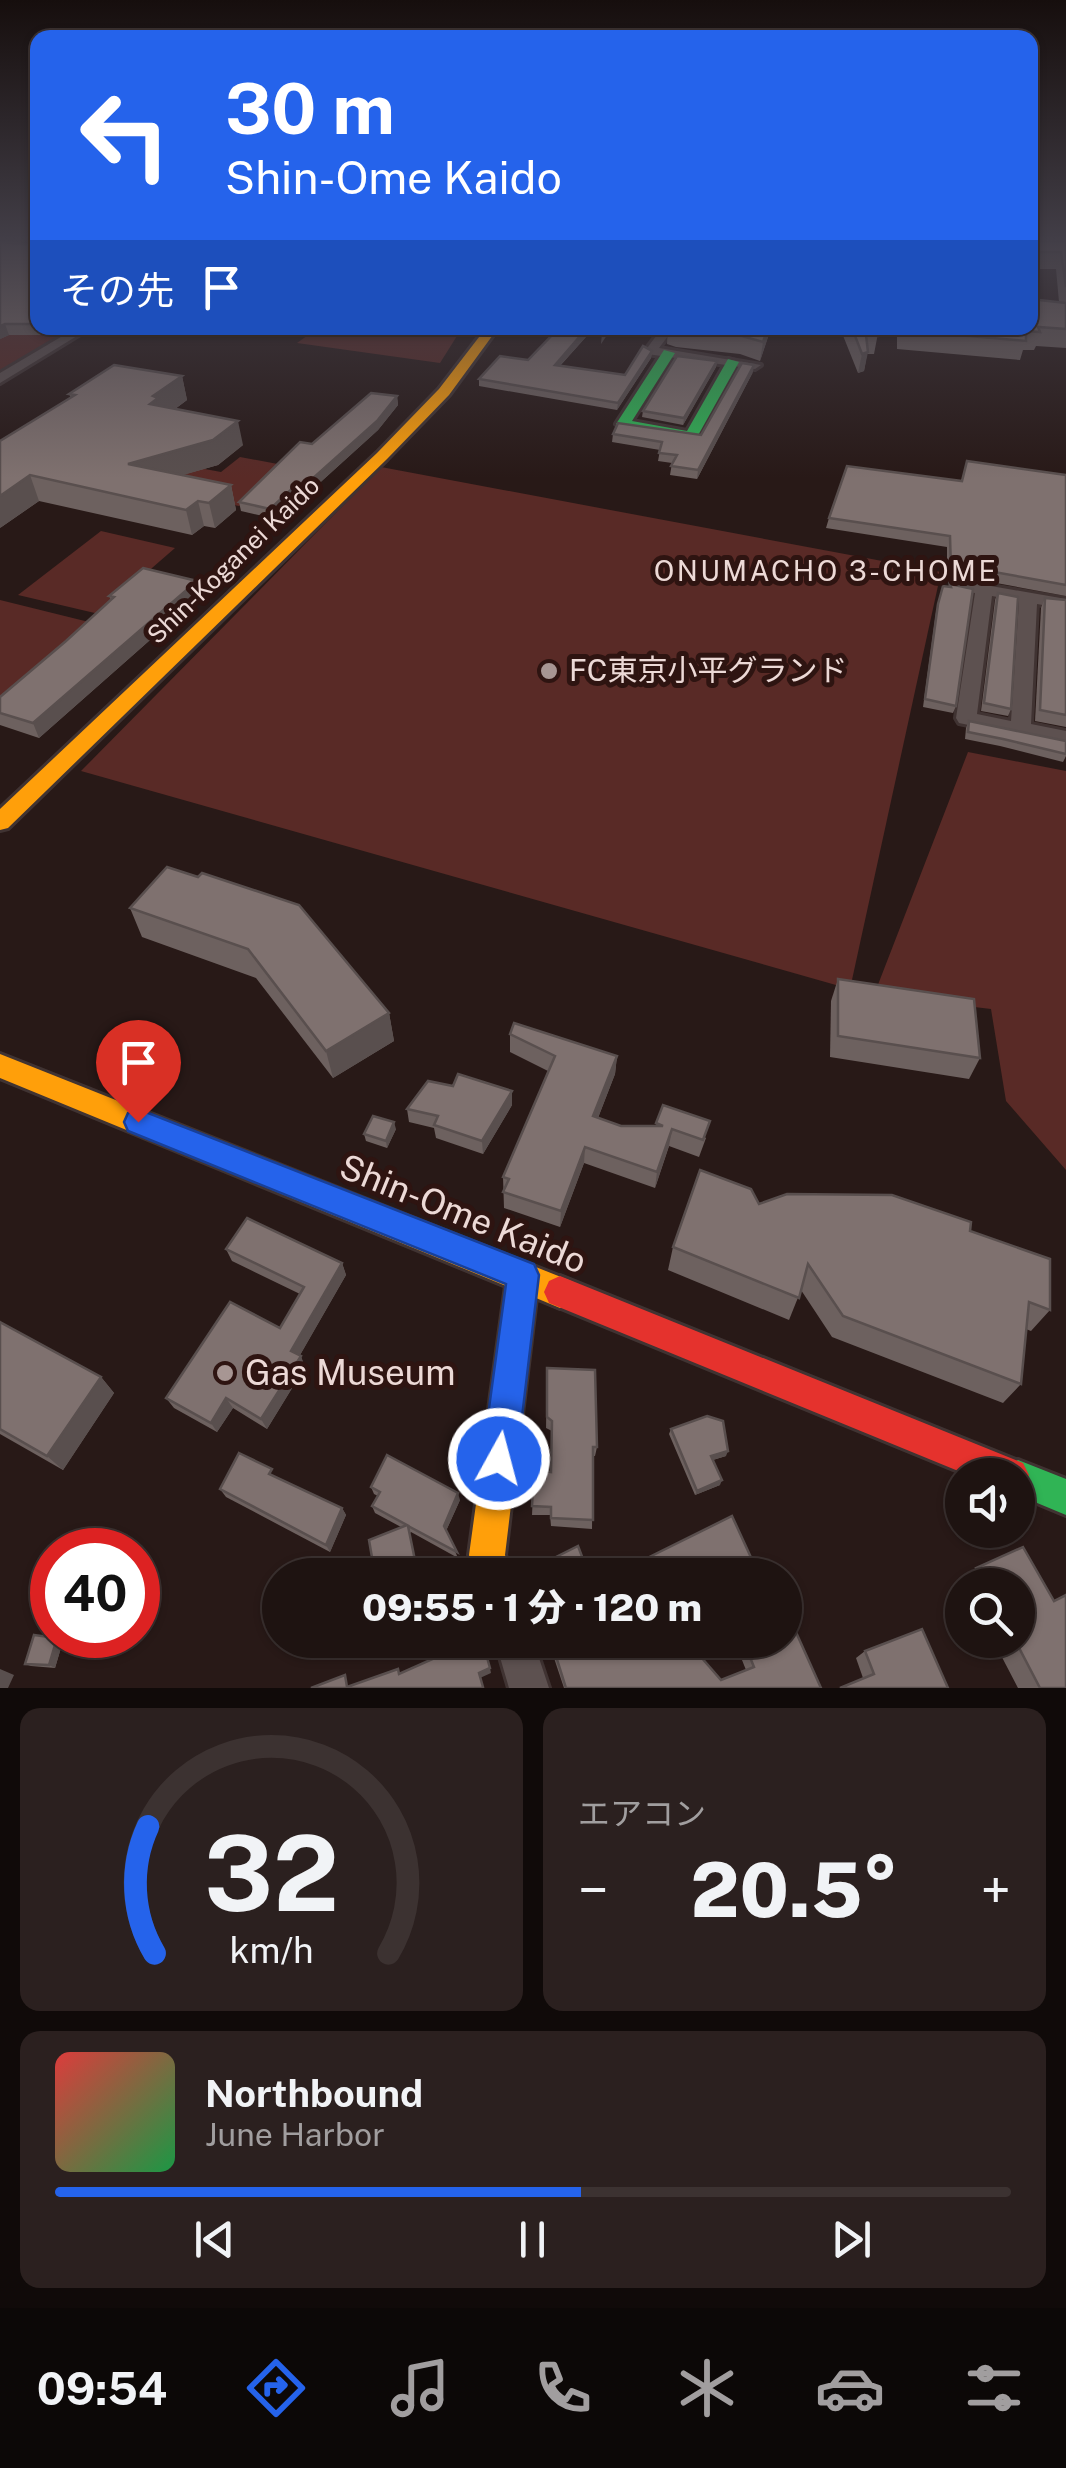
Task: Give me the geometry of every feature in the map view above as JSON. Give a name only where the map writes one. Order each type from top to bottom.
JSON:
[{"type":"main road","name":"Shin-Koganei Kaido","points":[[0,822],[382,456],[444,392],[487,335]]},
{"type":"main road","points":[[669,353],[623,424],[691,436],[744,364]]},
{"type":"main road","name":"Shin-Ome Kaido","points":[[0,1066],[970,1458]]},
{"type":"main road","points":[[488,1558],[523,1275]]},
{"type":"main road","name":"Shin-Ome Kaido","points":[[1035,1485],[1066,1498]]},
{"type":"street","points":[[0,378],[72,335]]},
{"type":"street","points":[[663,335],[651,350],[744,364]]},
{"type":"street","points":[[957,586],[1066,604]]},
{"type":"street","points":[[984,590],[966,718],[1066,738]]},
{"type":"street","points":[[1021,727],[1028,598]]},
{"type":"street","points":[[520,1658],[529,1688]]},
{"type":"shaded area","points":[[0,327],[30,332],[30,335],[65,337],[0,376]]},
{"type":"shaded area","points":[[308,335],[458,335],[440,363],[297,343]]},
{"type":"shaded area","points":[[240,457],[283,465],[239,506],[114,482],[156,460],[221,472]]},
{"type":"shaded area","name":"FC東京小平グランド","points":[[381,467],[941,572],[850,989],[81,771]]},
{"type":"shaded area","points":[[101,531],[175,548],[99,614],[18,595]]},
{"type":"shaded area","points":[[0,600],[97,624],[0,711]]},
{"type":"shaded area","points":[[968,752],[1066,771],[1066,1170],[1006,1101],[991,1009],[874,995]]},
{"type":"building","points":[[0,320],[30,320],[30,324],[0,326]]},
{"type":"building","points":[[1038,320],[1066,320],[1066,329],[1038,327]]},
{"type":"building","points":[[552,335],[581,335],[555,365],[625,375],[643,346],[652,351],[618,403],[479,379],[500,356],[528,360]]},
{"type":"building","points":[[734,335],[766,335],[763,342]]},
{"type":"building","points":[[855,335],[866,335],[868,352],[862,354]]},
{"type":"building","points":[[958,335],[1026,335],[1026,341]]},
{"type":"building","points":[[677,356],[717,361],[684,418],[643,411]]},
{"type":"building","points":[[742,363],[754,365],[698,470],[671,466],[677,455],[659,453],[662,442],[613,434],[618,423],[701,435]]},
{"type":"building","points":[[114,365],[182,376],[153,396],[158,398],[150,404],[238,421],[213,440],[128,464],[231,485],[209,503],[198,501],[186,510],[30,475],[0,496],[0,441],[75,395],[69,394]]},
{"type":"building","points":[[371,393],[397,396],[377,421],[301,489],[294,487],[270,509],[239,502],[300,442],[312,444]]},
{"type":"building","points":[[967,461],[1066,475],[1066,585],[961,566],[951,570],[950,536],[829,518],[847,466],[962,481]]},
{"type":"building","points":[[143,568],[197,581],[33,723],[0,713],[0,697]]},
{"type":"building","points":[[950,584],[973,589],[956,706],[925,699],[938,604],[943,586],[951,587]]},
{"type":"building","points":[[998,593],[1018,597],[1011,709],[984,703]]},
{"type":"building","points":[[1045,598],[1066,600],[1066,715],[1040,710]]},
{"type":"building","points":[[969,721],[1066,741],[1066,754],[968,732]]},
{"type":"building","points":[[167,867],[198,877],[202,873],[299,905],[389,1013],[326,1051],[248,949],[130,908]]},
{"type":"building","points":[[838,979],[974,999],[980,1058],[838,1036]]},
{"type":"building","points":[[514,1023],[617,1056],[593,1116],[621,1126],[663,1126],[656,1123],[663,1105],[710,1121],[703,1140],[672,1129],[657,1172],[585,1147],[561,1211],[503,1192],[509,1179],[503,1177],[555,1056],[510,1034]]},
{"type":"building","points":[[458,1074],[512,1091],[482,1141],[434,1125],[438,1116],[407,1109],[428,1081],[453,1086]]},
{"type":"building","points":[[373,1116],[394,1122],[386,1141],[364,1134]]},
{"type":"building","points":[[700,1170],[751,1189],[759,1204],[787,1194],[892,1195],[971,1222],[970,1231],[1050,1259],[1050,1310],[1029,1302],[1021,1384],[843,1316],[808,1264],[799,1298],[673,1247]]},
{"type":"building","points":[[247,1218],[342,1263],[291,1351],[301,1356],[261,1419],[226,1398],[211,1423],[166,1398],[230,1302],[280,1328],[304,1287],[226,1249]]},
{"type":"building","points":[[0,1322],[101,1377],[47,1456],[0,1429]]},
{"type":"building","points":[[547,1368],[595,1370],[597,1447],[593,1447],[593,1520],[551,1518],[551,1507],[532,1506],[534,1470],[551,1472]]},
{"type":"building","points":[[707,1416],[723,1421],[728,1451],[711,1456],[722,1480],[697,1491],[671,1429]]},
{"type":"building","points":[[239,1453],[272,1469],[269,1474],[342,1508],[326,1545],[220,1489]]},
{"type":"building","points":[[387,1455],[458,1493],[444,1526],[457,1552],[408,1526],[415,1558],[372,1558],[369,1540],[407,1525],[372,1506],[380,1492],[371,1487]]},
{"type":"building","points":[[732,1516],[751,1558],[647,1558]]},
{"type":"building","points":[[578,1546],[583,1558],[554,1558]]},
{"type":"building","points":[[1024,1548],[1054,1601],[1066,1595],[1066,1688],[1040,1688],[1024,1658],[1035,1658],[1035,1568],[976,1568]]},
{"type":"building","points":[[922,1629],[948,1688],[840,1688],[874,1674],[865,1651]]},
{"type":"building","points":[[802,1646],[821,1688],[566,1688],[557,1658],[702,1658],[721,1680],[754,1667],[750,1658],[802,1658]]},
{"type":"building","points":[[30,1648],[30,1658],[51,1658],[49,1665],[25,1664]]},
{"type":"building","points":[[435,1658],[487,1658],[490,1668],[479,1673],[481,1688],[311,1688],[345,1675],[347,1687],[398,1669],[399,1674]]},
{"type":"traffic: fast","points":[[669,353],[623,424],[691,436],[733,362]]},
{"type":"traffic: fast","points":[[1035,1485],[1066,1497]]},
{"type":"traffic: slow","points":[[0,822],[382,456],[444,392],[487,335]]},
{"type":"traffic: slow","points":[[0,1066],[560,1292]]},
{"type":"traffic: slow","points":[[488,1558],[523,1275]]},
{"type":"traffic: jam","points":[[560,1292],[969,1458]]},
{"type":"place","name":"FC東京小平グランド","points":[[549,671]]},
{"type":"place","name":"Gas Museum","points":[[225,1373]]},
{"type":"district","name":"ONUMACHO 3-CHOME","points":[[826,571]]},
{"type":"route","points":[[138,1122],[523,1275],[499,1459]]}]
